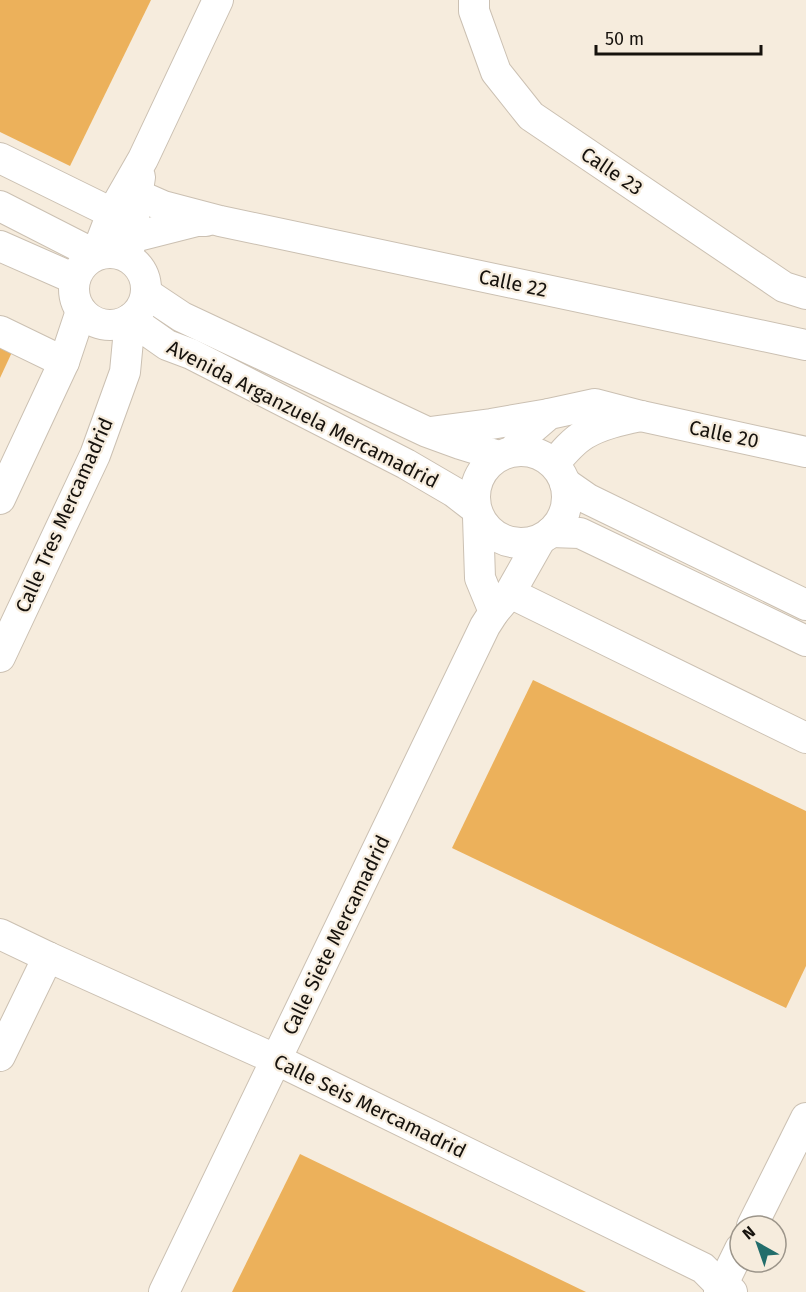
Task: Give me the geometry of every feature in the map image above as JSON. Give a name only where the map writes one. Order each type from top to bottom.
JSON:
[{"type":"lane","points":[[96,255],[112,213],[143,159],[218,0]]},
{"type":"lane","name":"Calle 23","points":[[474,0],[474,11],[496,72],[531,116],[784,287],[806,294]]},
{"type":"lane","points":[[0,158],[112,213]]},
{"type":"lane","points":[[129,248],[118,253],[96,255],[79,270],[75,279],[75,301],[88,318],[98,323],[120,324],[130,319],[138,312],[146,293],[146,282],[129,248],[143,159]]},
{"type":"lane","name":"Calle 22","points":[[138,195],[163,206],[220,221],[806,345]]},
{"type":"lane","points":[[0,206],[96,255]]},
{"type":"lane","name":"Calle 22","points":[[129,248],[197,221],[220,221]]},
{"type":"lane","points":[[0,246],[75,279]]},
{"type":"lane","name":"Avenida Arganzuela Mercamadrid","points":[[146,293],[182,317],[427,432],[467,447],[506,454]]},
{"type":"lane","points":[[0,499],[64,362],[81,310]]},
{"type":"lane","name":"Avenida Arganzuela Mercamadrid","points":[[130,319],[167,345],[190,354],[406,464],[454,492],[477,513]]},
{"type":"lane","name":"Calle Tres Mercamadrid","points":[[0,657],[95,455],[124,372],[130,319]]},
{"type":"lane","points":[[0,331],[64,362]]},
{"type":"lane","points":[[124,372],[167,345]]},
{"type":"lane","name":"Calle 20","points":[[427,432],[549,414],[595,404],[806,452]]},
{"type":"lane","points":[[549,414],[506,454],[488,464],[479,476],[474,504],[485,527],[494,536],[504,541],[522,543],[545,536],[580,533],[806,641]]},
{"type":"lane","points":[[545,536],[560,522],[566,510],[567,496],[559,473],[565,450],[585,434],[609,424],[641,416]]},
{"type":"lane","points":[[506,454],[524,451],[545,457],[588,499],[806,605]]},
{"type":"lane","points":[[477,513],[480,578],[502,602],[806,738]]},
{"type":"lane","name":"Calle Siete Mercamadrid","points":[[164,1292],[480,636],[545,536]]},
{"type":"lane","name":"Calle Seis Mercamadrid","points":[[0,934],[275,1059],[703,1268],[724,1290]]},
{"type":"lane","points":[[0,1056],[48,957]]},
{"type":"lane","points":[[758,1214],[806,1118]]},
{"type":"lane","points":[[724,1290],[730,1274]]},
{"type":"building","points":[[0,0],[151,0],[70,166],[0,132]]},
{"type":"building","points":[[0,344],[13,350],[0,378]]},
{"type":"building","points":[[533,680],[806,811],[806,966],[786,1008],[452,848]]},
{"type":"building","points":[[300,1154],[586,1292],[232,1292]]}]
